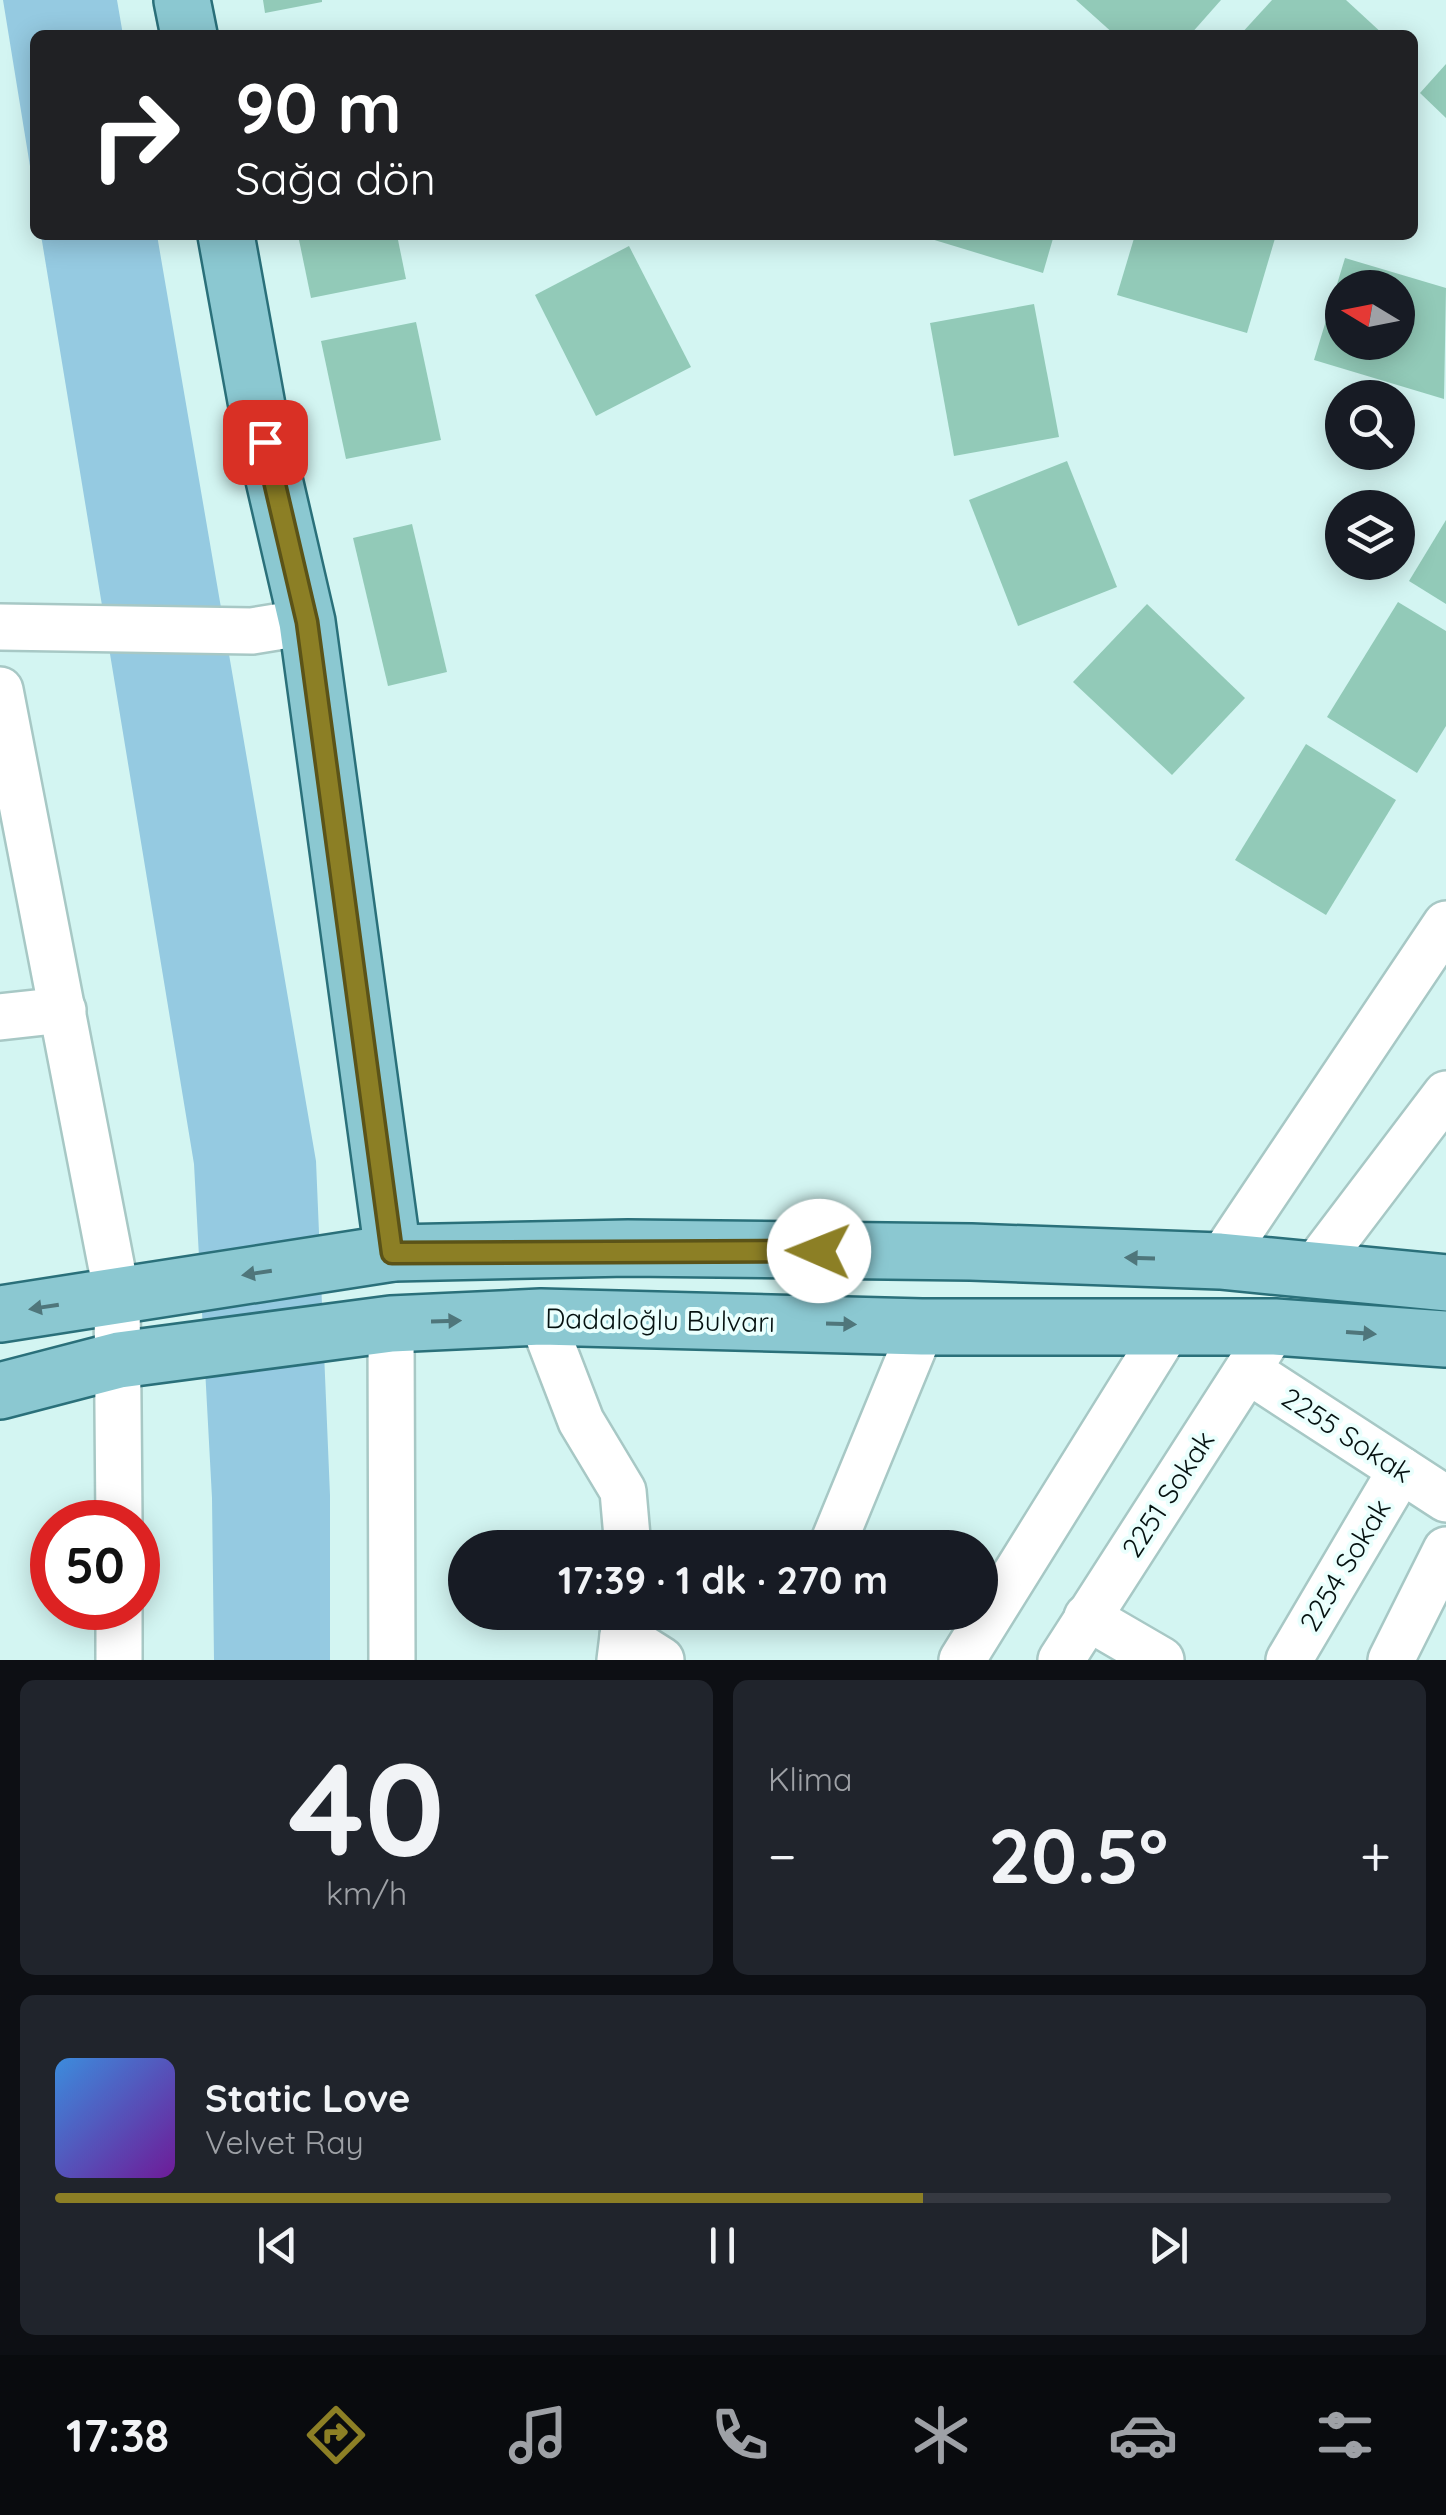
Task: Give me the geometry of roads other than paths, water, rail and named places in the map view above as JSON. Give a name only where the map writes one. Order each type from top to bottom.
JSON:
[{"type":"main road","points":[[182,0],[189,30]]},
{"type":"main road","points":[[227,240],[257,406],[307,622],[373,1256]]},
{"type":"main road","points":[[0,1314],[373,1256],[686,1249],[1220,1260],[1446,1283]]},
{"type":"main road","name":"Dadaloğlu Bulvarı","points":[[0,1390],[140,1358],[370,1327],[540,1318],[1168,1329],[1262,1349],[1446,1339]]},
{"type":"street","points":[[15,629],[252,630],[307,622]]},
{"type":"street","points":[[0,690],[5,748],[63,1010],[137,1291],[140,1358],[122,1500]]},
{"type":"street","points":[[1220,1260],[1446,924]]},
{"type":"street","points":[[0,1018],[63,1010]]},
{"type":"street","points":[[1314,1268],[1446,1094]]},
{"type":"street","points":[[540,1318],[581,1421],[624,1491],[627,1530]]},
{"type":"street","points":[[370,1327],[392,1660]]},
{"type":"street","points":[[838,1530],[922,1327]]},
{"type":"street","points":[[962,1660],[1168,1329]]},
{"type":"street","name":"2255 Sokak","points":[[1262,1349],[1401,1470],[1446,1498]]},
{"type":"street","name":"2251 Sokak","points":[[1060,1660],[1262,1349]]},
{"type":"street","name":"2254 Sokak","points":[[1289,1660],[1401,1470]]},
{"type":"street","points":[[1392,1660],[1446,1550]]},
{"type":"street","points":[[1087,1617],[1161,1660]]},
{"type":"street","points":[[119,1630],[119,1660]]},
{"type":"street","points":[[623,1636],[661,1660]]},
{"type":"water","points":[[3,0],[117,0],[122,30],[30,30],[30,166]]},
{"type":"water","points":[[42,240],[158,240],[316,1161],[330,1495],[330,1660],[214,1660],[212,1498],[194,1164]]}]
